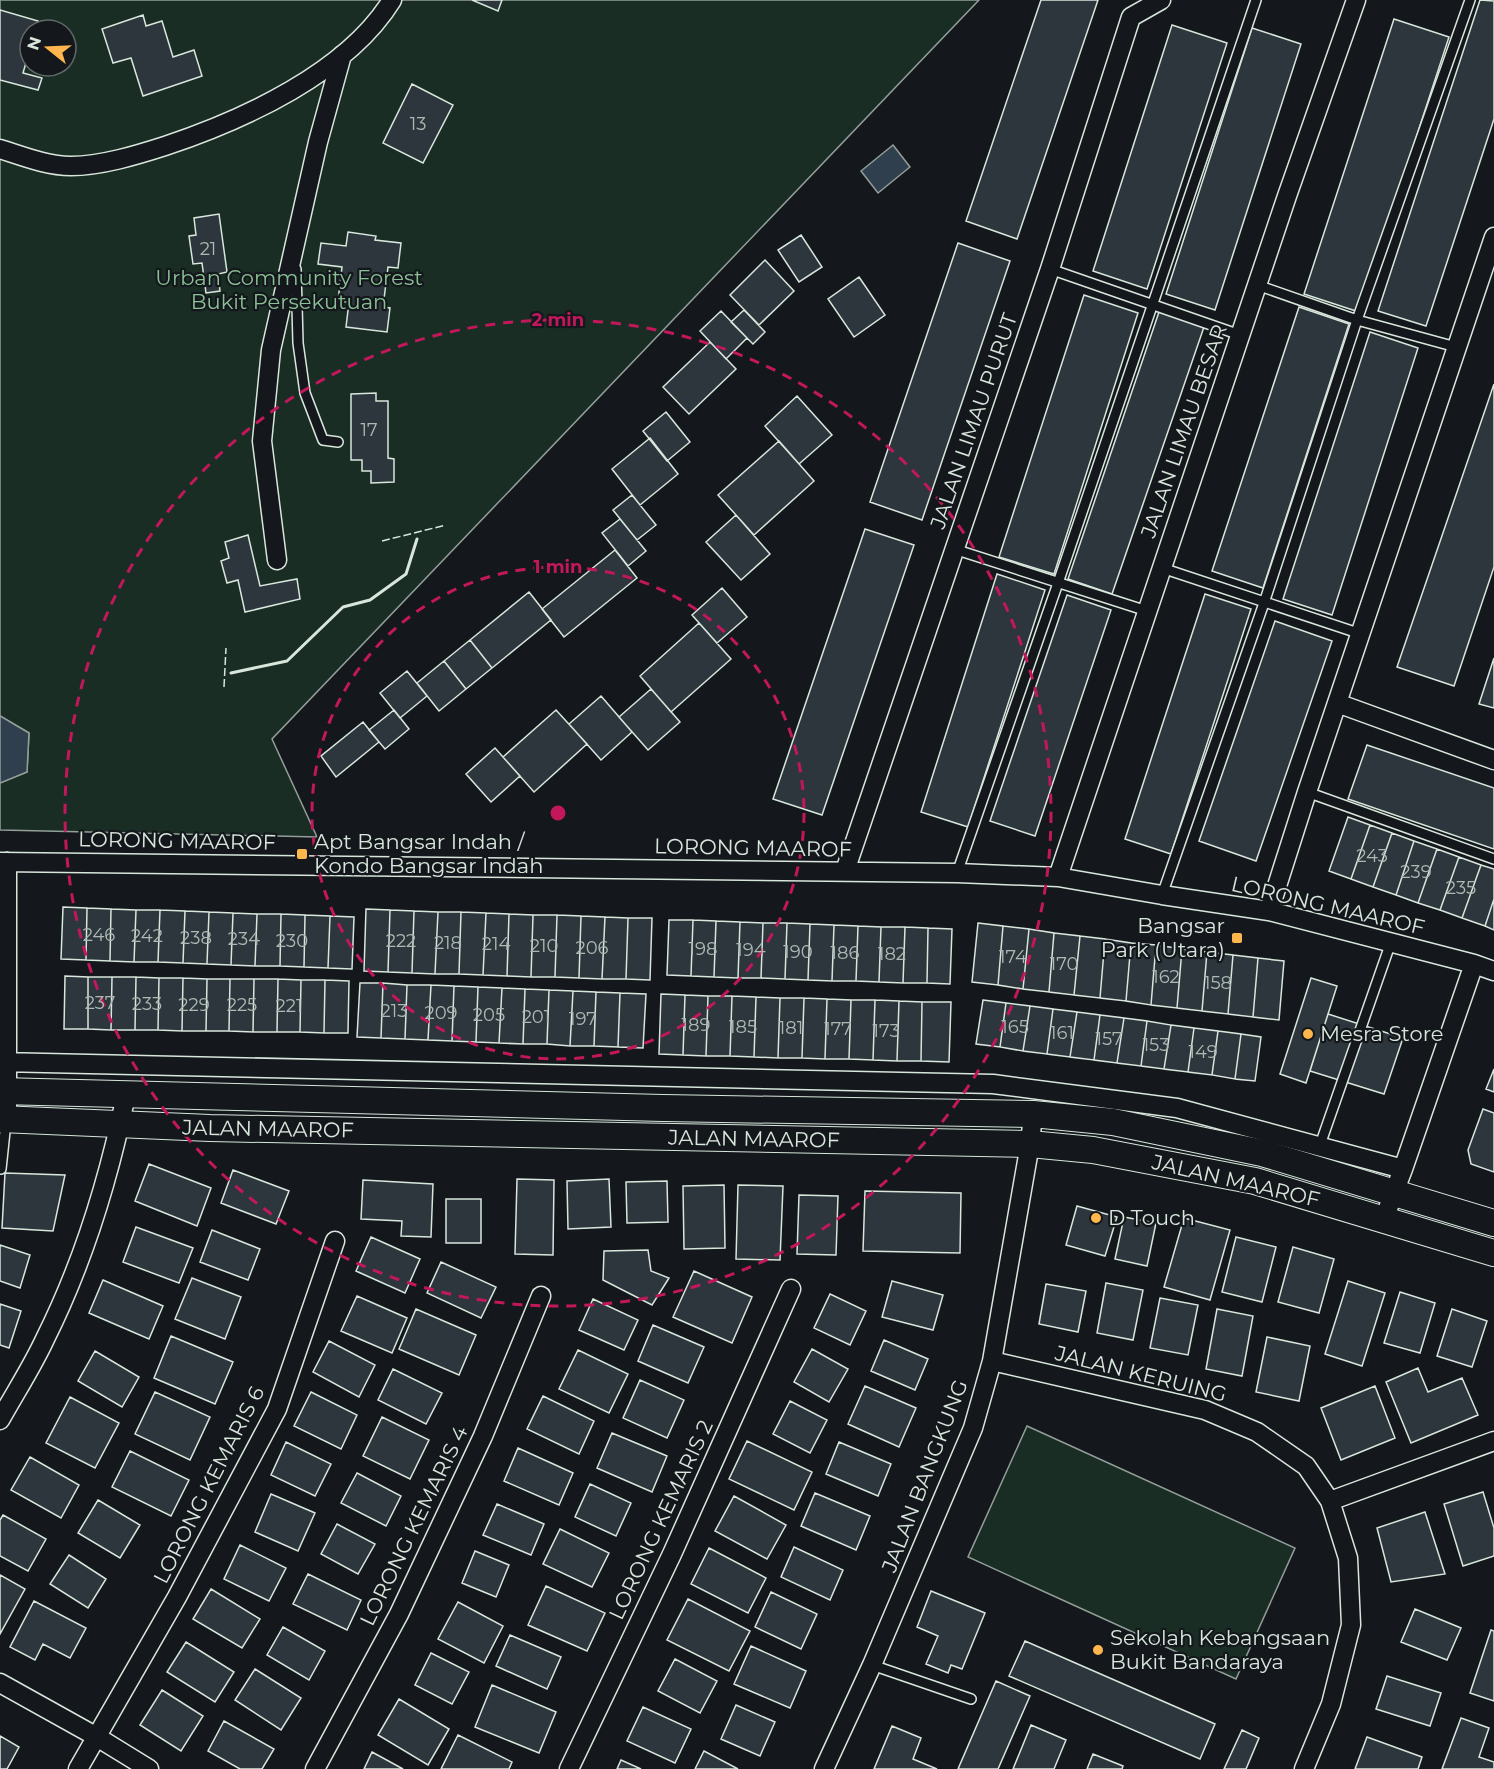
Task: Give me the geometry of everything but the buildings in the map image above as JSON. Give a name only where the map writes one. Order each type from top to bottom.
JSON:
[{"type":"main road","name":"JALAN MAAROF","points":[[3,1091],[1033,1114],[1113,1122],[1262,1153],[1494,1222]]},
{"type":"main road","name":"JALAN MAAROF","points":[[3,1119],[120,1126],[1030,1144],[1093,1150],[1255,1181],[1494,1253]]},
{"type":"street","points":[[0,149],[33,159],[71,166],[127,158],[183,140],[244,116],[294,89],[342,55],[382,16],[392,0]]},
{"type":"street","name":"JALAN LIMAU PURUT","points":[[845,871],[1050,269],[1131,17],[1161,0]]},
{"type":"street","name":"JALAN LIMAU BESAR","points":[[1058,878],[1240,335],[1356,0]]},
{"type":"street","points":[[277,560],[262,441],[271,350],[318,142],[342,55]]},
{"type":"street","points":[[1269,910],[1494,237]]},
{"type":"street","points":[[1337,704],[1494,760]]},
{"type":"street","points":[[3,862],[3,1119]]},
{"type":"street","name":"LORONG MAAROF","points":[[3,862],[845,871],[1058,878],[1269,910],[1474,963],[1494,971]]},
{"type":"street","points":[[1384,1219],[1474,963]]},
{"type":"street","points":[[3,1062],[965,1082],[1177,1108],[1403,1169]]},
{"type":"street","points":[[0,1420],[8,1387],[45,1339],[86,1245],[120,1126],[126,1095]]},
{"type":"street","name":"JALAN BANGKUNG","points":[[824,1769],[872,1665],[973,1428],[992,1361],[1030,1144],[1033,1114]]},
{"type":"street","name":"LORONG KEMARIS 6","points":[[78,1769],[177,1597],[277,1409],[335,1241]]},
{"type":"street","name":"LORONG KEMARIS 2","points":[[569,1769],[672,1554],[791,1289]]},
{"type":"street","name":"LORONG KEMARIS 4","points":[[315,1769],[399,1614],[483,1436],[541,1296]]},
{"type":"street","name":"JALAN KERUING","points":[[992,1361],[1205,1410],[1257,1432],[1306,1466],[1330,1501],[1348,1558],[1351,1625],[1331,1704],[1304,1769]]},
{"type":"street","points":[[1330,1501],[1494,1441]]},
{"type":"street","points":[[0,1683],[97,1737],[148,1769]]},
{"type":"lane","points":[[957,873],[1256,0]]},
{"type":"lane","points":[[1161,895],[1264,603],[1357,320],[1470,0]]},
{"type":"lane","points":[[295,243],[298,343],[304,393],[323,440],[338,441]]},
{"type":"lane","points":[[1050,269],[1240,335]]},
{"type":"lane","points":[[1257,285],[1357,320],[1456,346]]},
{"type":"lane","points":[[954,549],[1147,610]]},
{"type":"lane","points":[[1162,568],[1360,634]]},
{"type":"lane","points":[[1307,792],[1494,858]]},
{"type":"lane","points":[[1320,1145],[1391,942]]},
{"type":"lane","points":[[1,1168],[3,1119]]},
{"type":"lane","points":[[872,1665],[971,1699]]},
{"type":"green space","name":"Urban Community Forest Bukit Persekutuan","points":[[0,0],[979,0],[272,739],[317,837],[0,830],[0,783],[27,772],[29,733],[0,716]]},
{"type":"green space","points":[[1027,1426],[1295,1548],[1236,1679],[968,1557]]},
{"type":"water","points":[[893,145],[910,167],[878,193],[861,171]]},
{"type":"water","points":[[0,716],[29,733],[27,772],[0,783]]},
{"type":"fence","points":[[382,541],[446,525]]},
{"type":"fence","points":[[224,687],[226,648]]},
{"type":"wall","points":[[231,673],[287,661],[343,607],[370,600],[406,574],[417,539]]},
{"type":"place","name":"Apt Bangsar Indah / Kondo Bangsar Indah","points":[[302,854]]},
{"type":"place","name":"Bangsar Park (Utara)","points":[[1237,938]]},
{"type":"place","name":"Mesra Store","points":[[1308,1034]]},
{"type":"place","name":"D Touch","points":[[1096,1218]]},
{"type":"place","name":"Sekolah Kebangsaan Bukit Bandaraya","points":[[1098,1650]]}]
